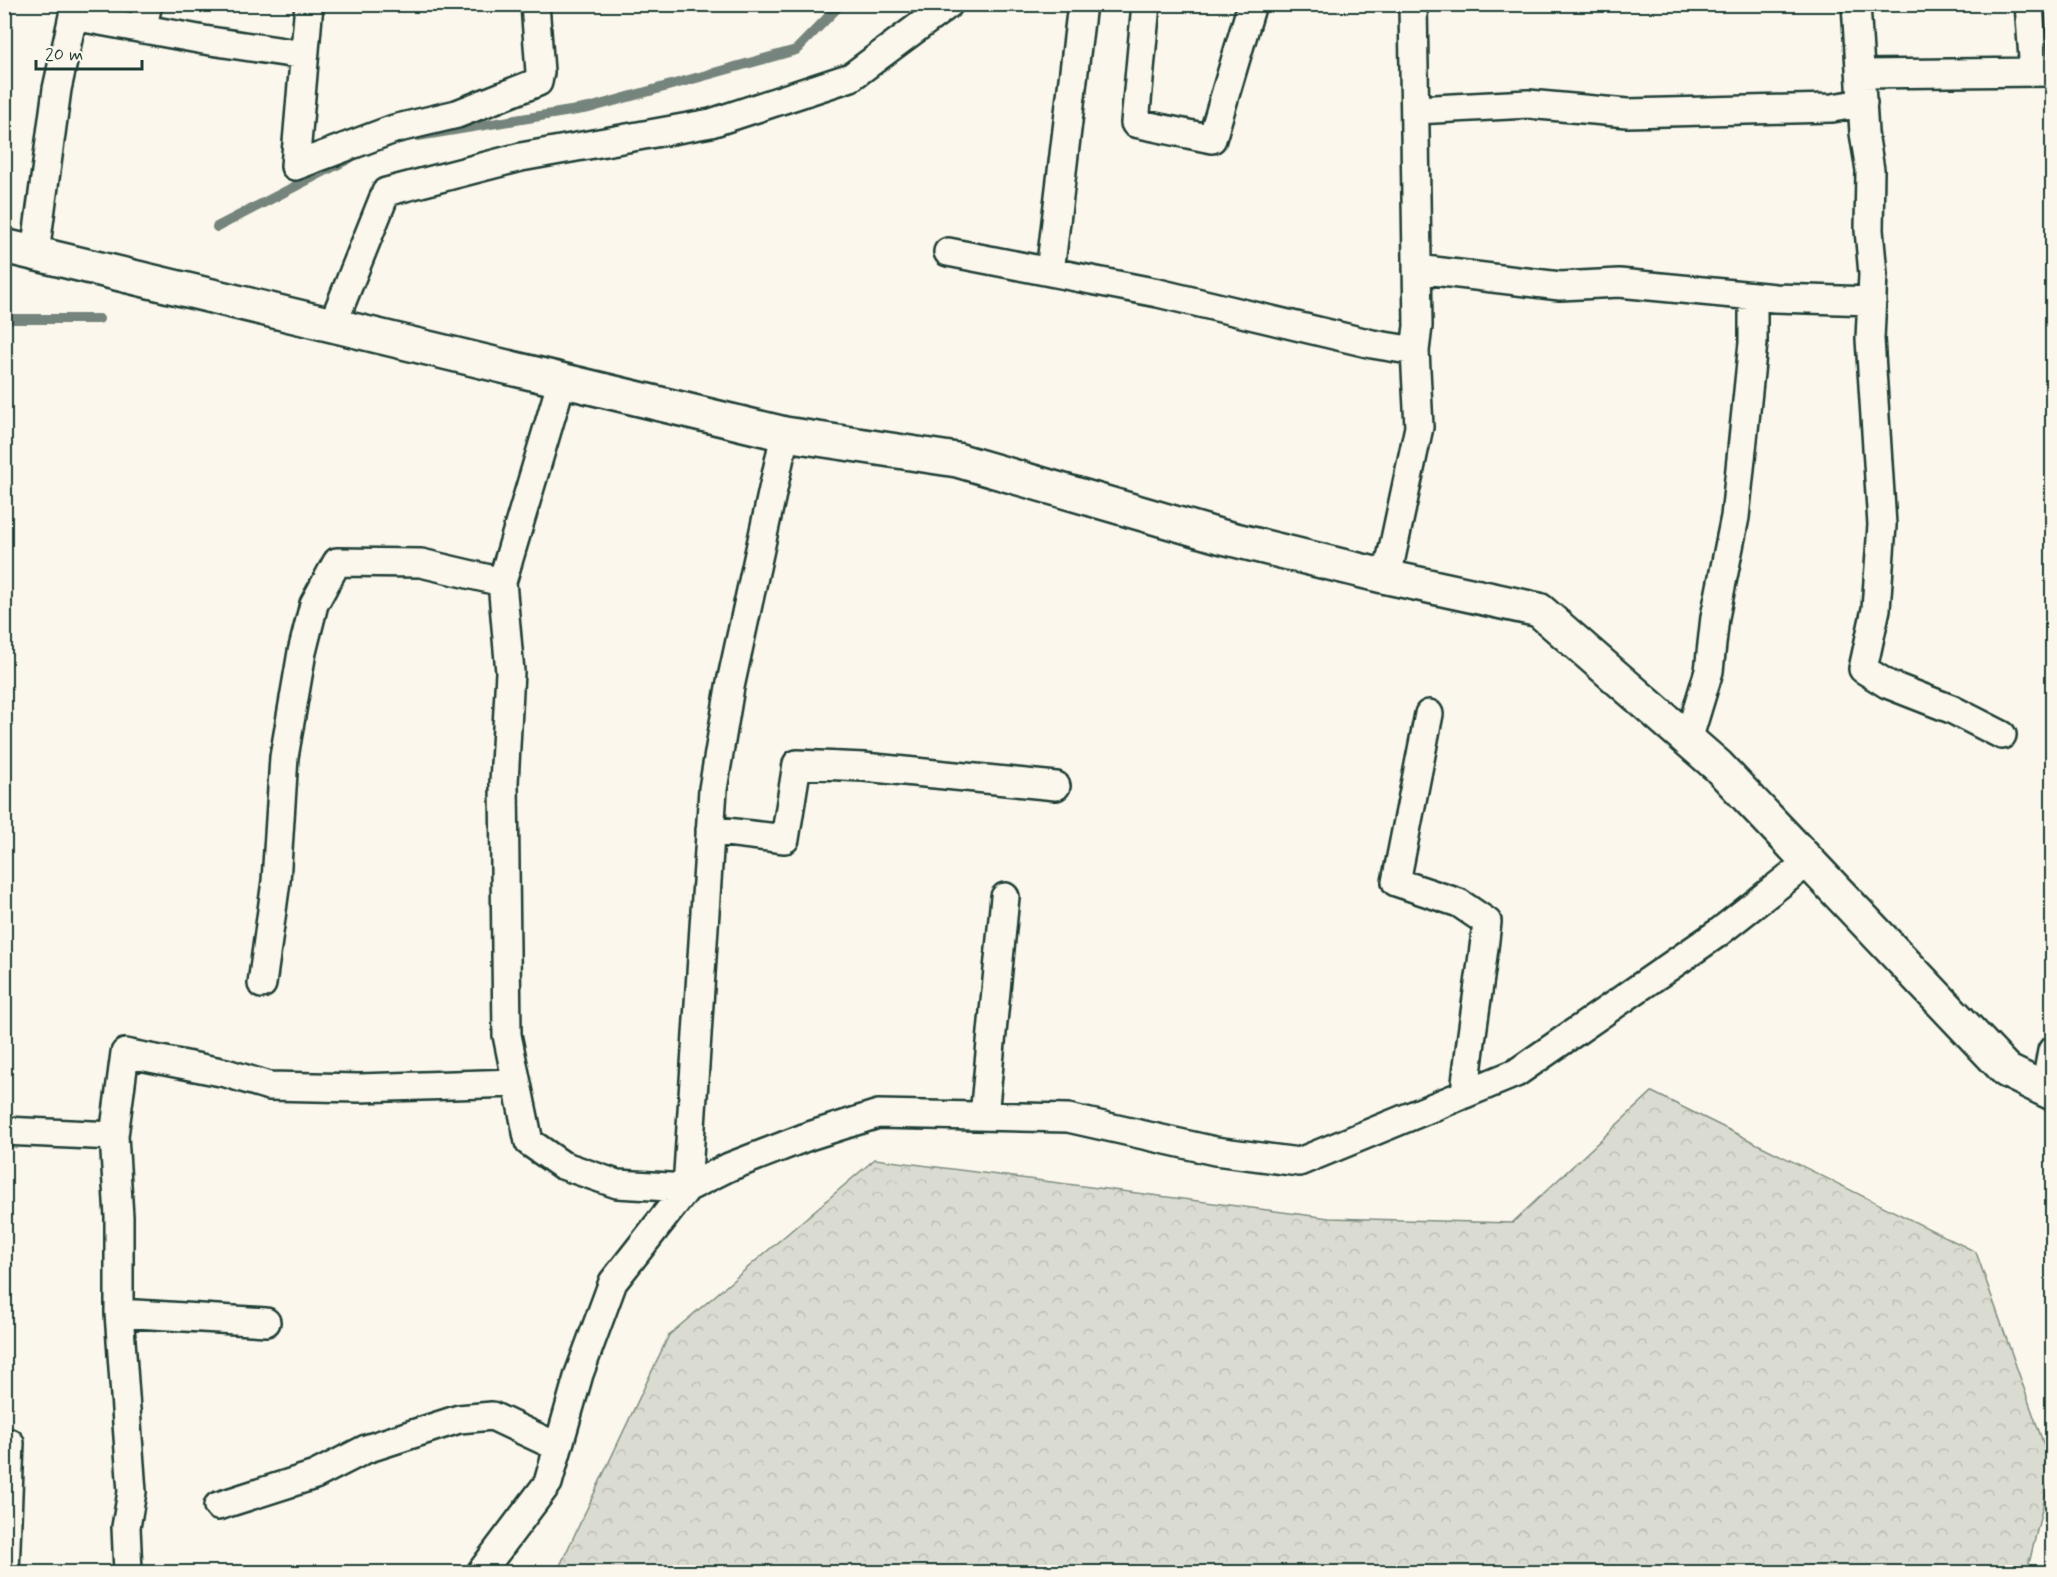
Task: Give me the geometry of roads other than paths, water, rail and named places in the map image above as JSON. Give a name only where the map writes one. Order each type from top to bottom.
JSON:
[{"type":"street","points":[[309,4],[296,166],[394,129],[457,114],[537,82],[540,72],[535,4]]},
{"type":"street","points":[[332,326],[386,192],[521,157],[711,123],[851,77],[949,4]]},
{"type":"street","points":[[1050,272],[1082,4]]},
{"type":"street","points":[[1146,4],[1135,123],[1212,139],[1252,4]]},
{"type":"street","points":[[1387,577],[1419,427],[1415,351],[1417,270],[1413,4]]},
{"type":"street","points":[[1857,4],[1870,170],[1869,230],[1873,274],[1870,339],[1882,525],[1876,609],[1863,669],[1887,684],[1952,709],[2002,735]]},
{"type":"street","points":[[1862,74],[2043,72],[2029,4]]},
{"type":"street","points":[[304,55],[145,17],[73,16],[20,249],[785,434],[957,460],[1219,536],[1387,577],[1539,610],[1718,766],[2007,1071],[2049,1091],[2052,1051]]},
{"type":"street","points":[[1416,110],[1528,104],[1627,113],[1832,108],[1863,103]]},
{"type":"street","points":[[948,252],[1158,293],[1362,341],[1415,351]]},
{"type":"street","points":[[1417,270],[1541,285],[1618,283],[1752,296],[1872,301]]},
{"type":"street","points":[[1688,740],[1709,671],[1715,617],[1735,517],[1754,343],[1752,296]]},
{"type":"street","points":[[562,380],[502,582],[510,672],[504,783],[507,874],[507,1035],[529,1142],[562,1165],[617,1184],[687,1188]]},
{"type":"street","points":[[687,1188],[713,789],[730,687],[785,434]]},
{"type":"street","points":[[262,984],[276,881],[284,757],[302,652],[314,604],[337,562],[421,563],[502,582]]},
{"type":"street","points":[[1429,714],[1396,882],[1459,903],[1487,922],[1481,987],[1470,1042],[1465,1094]]},
{"type":"street","points":[[710,830],[785,839],[796,764],[910,771],[1056,786]]},
{"type":"street","points":[[481,1572],[548,1483],[579,1374],[613,1282],[687,1188],[729,1167],[809,1136],[878,1114],[1068,1118],[1215,1151],[1299,1162],[1516,1073],[1718,933],[1808,862]]},
{"type":"street","points":[[984,1116],[1005,897]]},
{"type":"street","points":[[128,1572],[126,1527],[132,1492],[119,1313],[119,1217],[114,1136],[125,1053],[226,1073],[269,1086],[359,1088],[516,1083]]},
{"type":"street","points":[[4,1131],[114,1136]]},
{"type":"street","points":[[119,1313],[266,1322]]},
{"type":"street","points":[[218,1506],[315,1475],[366,1449],[459,1419],[492,1416],[558,1447]]},
{"type":"street","points":[[5,1572],[10,1443]]},
{"type":"waterway","points":[[418,136],[589,108],[796,50],[841,4]]},
{"type":"waterway","points":[[217,227],[350,158]]},
{"type":"waterway","points":[[4,319],[99,319]]}]
